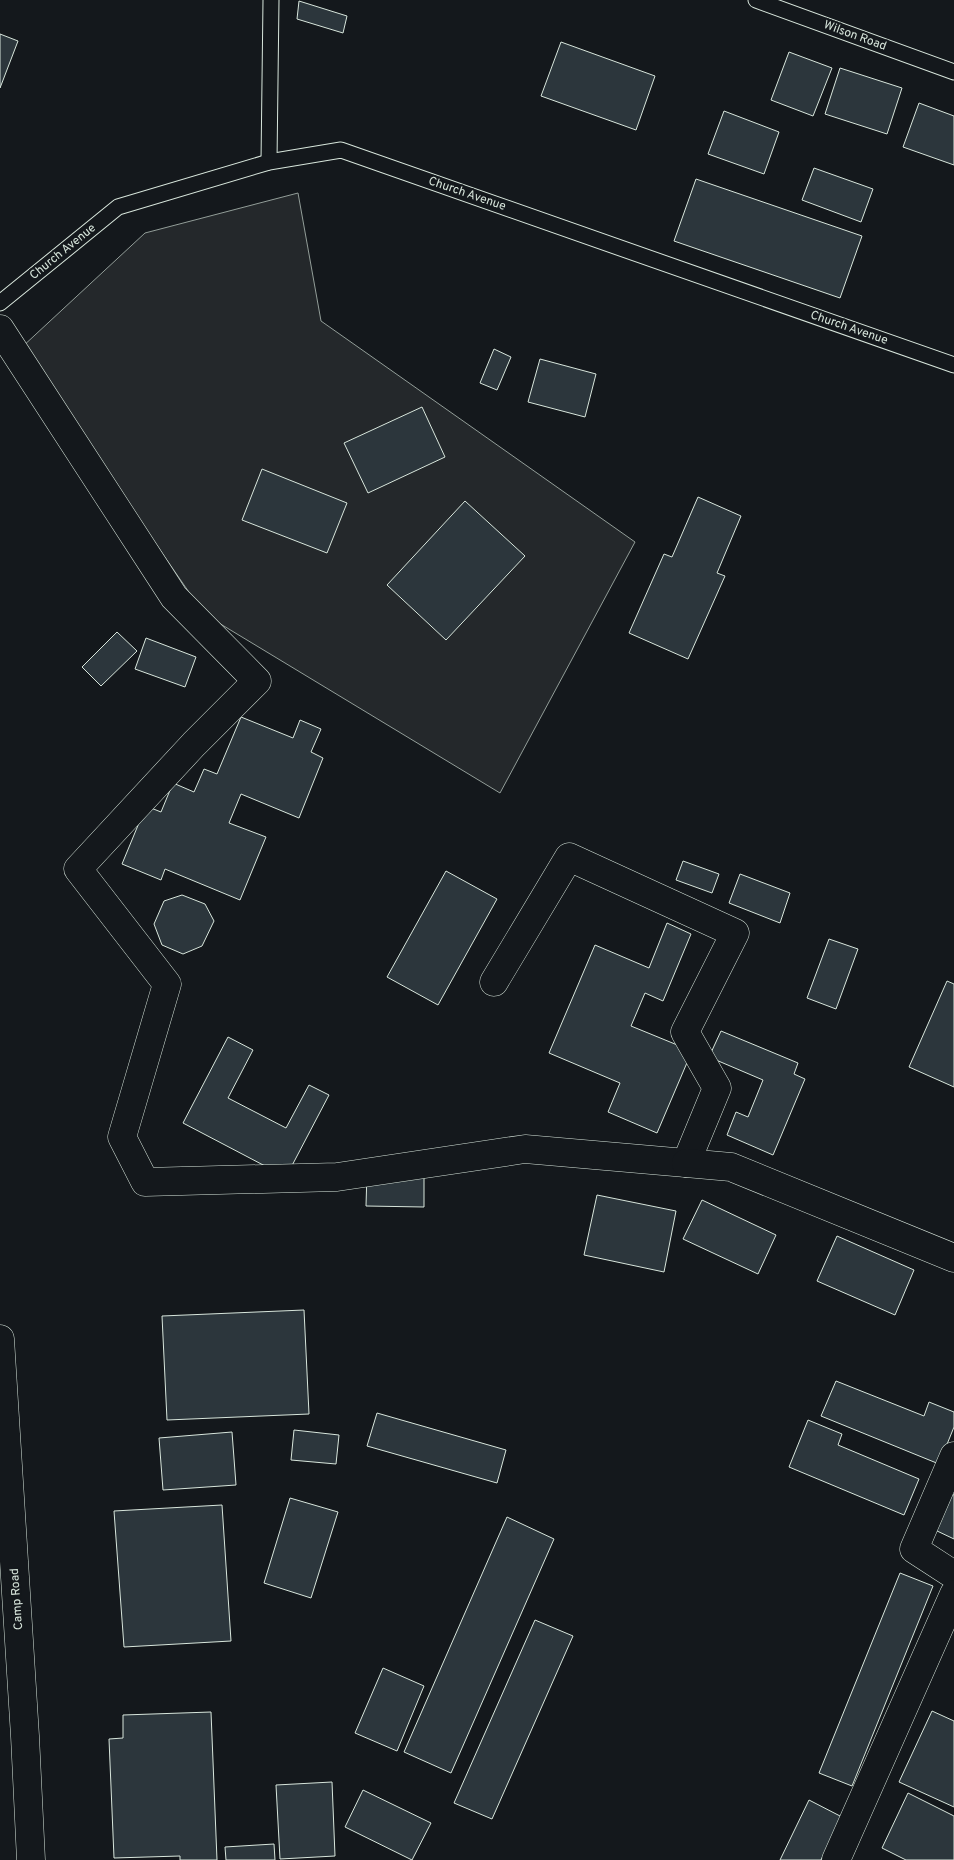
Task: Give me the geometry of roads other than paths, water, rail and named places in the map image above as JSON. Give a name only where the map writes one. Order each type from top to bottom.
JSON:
[{"type":"street","points":[[0,329],[174,597],[257,681],[194,744],[78,869],[167,984],[122,1137],[145,1182],[337,1176],[525,1149],[731,1167],[954,1258]]},
{"type":"street","points":[[494,982],[569,857],[735,932],[684,1032],[717,1088],[686,1163]]},
{"type":"street","name":"Camp Road","points":[[0,1339],[4,1464],[25,1736],[31,1860]]},
{"type":"street","points":[[954,1456],[914,1549],[954,1575]]},
{"type":"street","points":[[836,1860],[954,1594]]},
{"type":"lane","points":[[269,162],[272,0]]},
{"type":"lane","name":"Wilson Road","points":[[756,0],[954,72]]},
{"type":"lane","name":"Church Avenue","points":[[0,304],[118,207],[269,162],[341,150],[954,365]]}]
